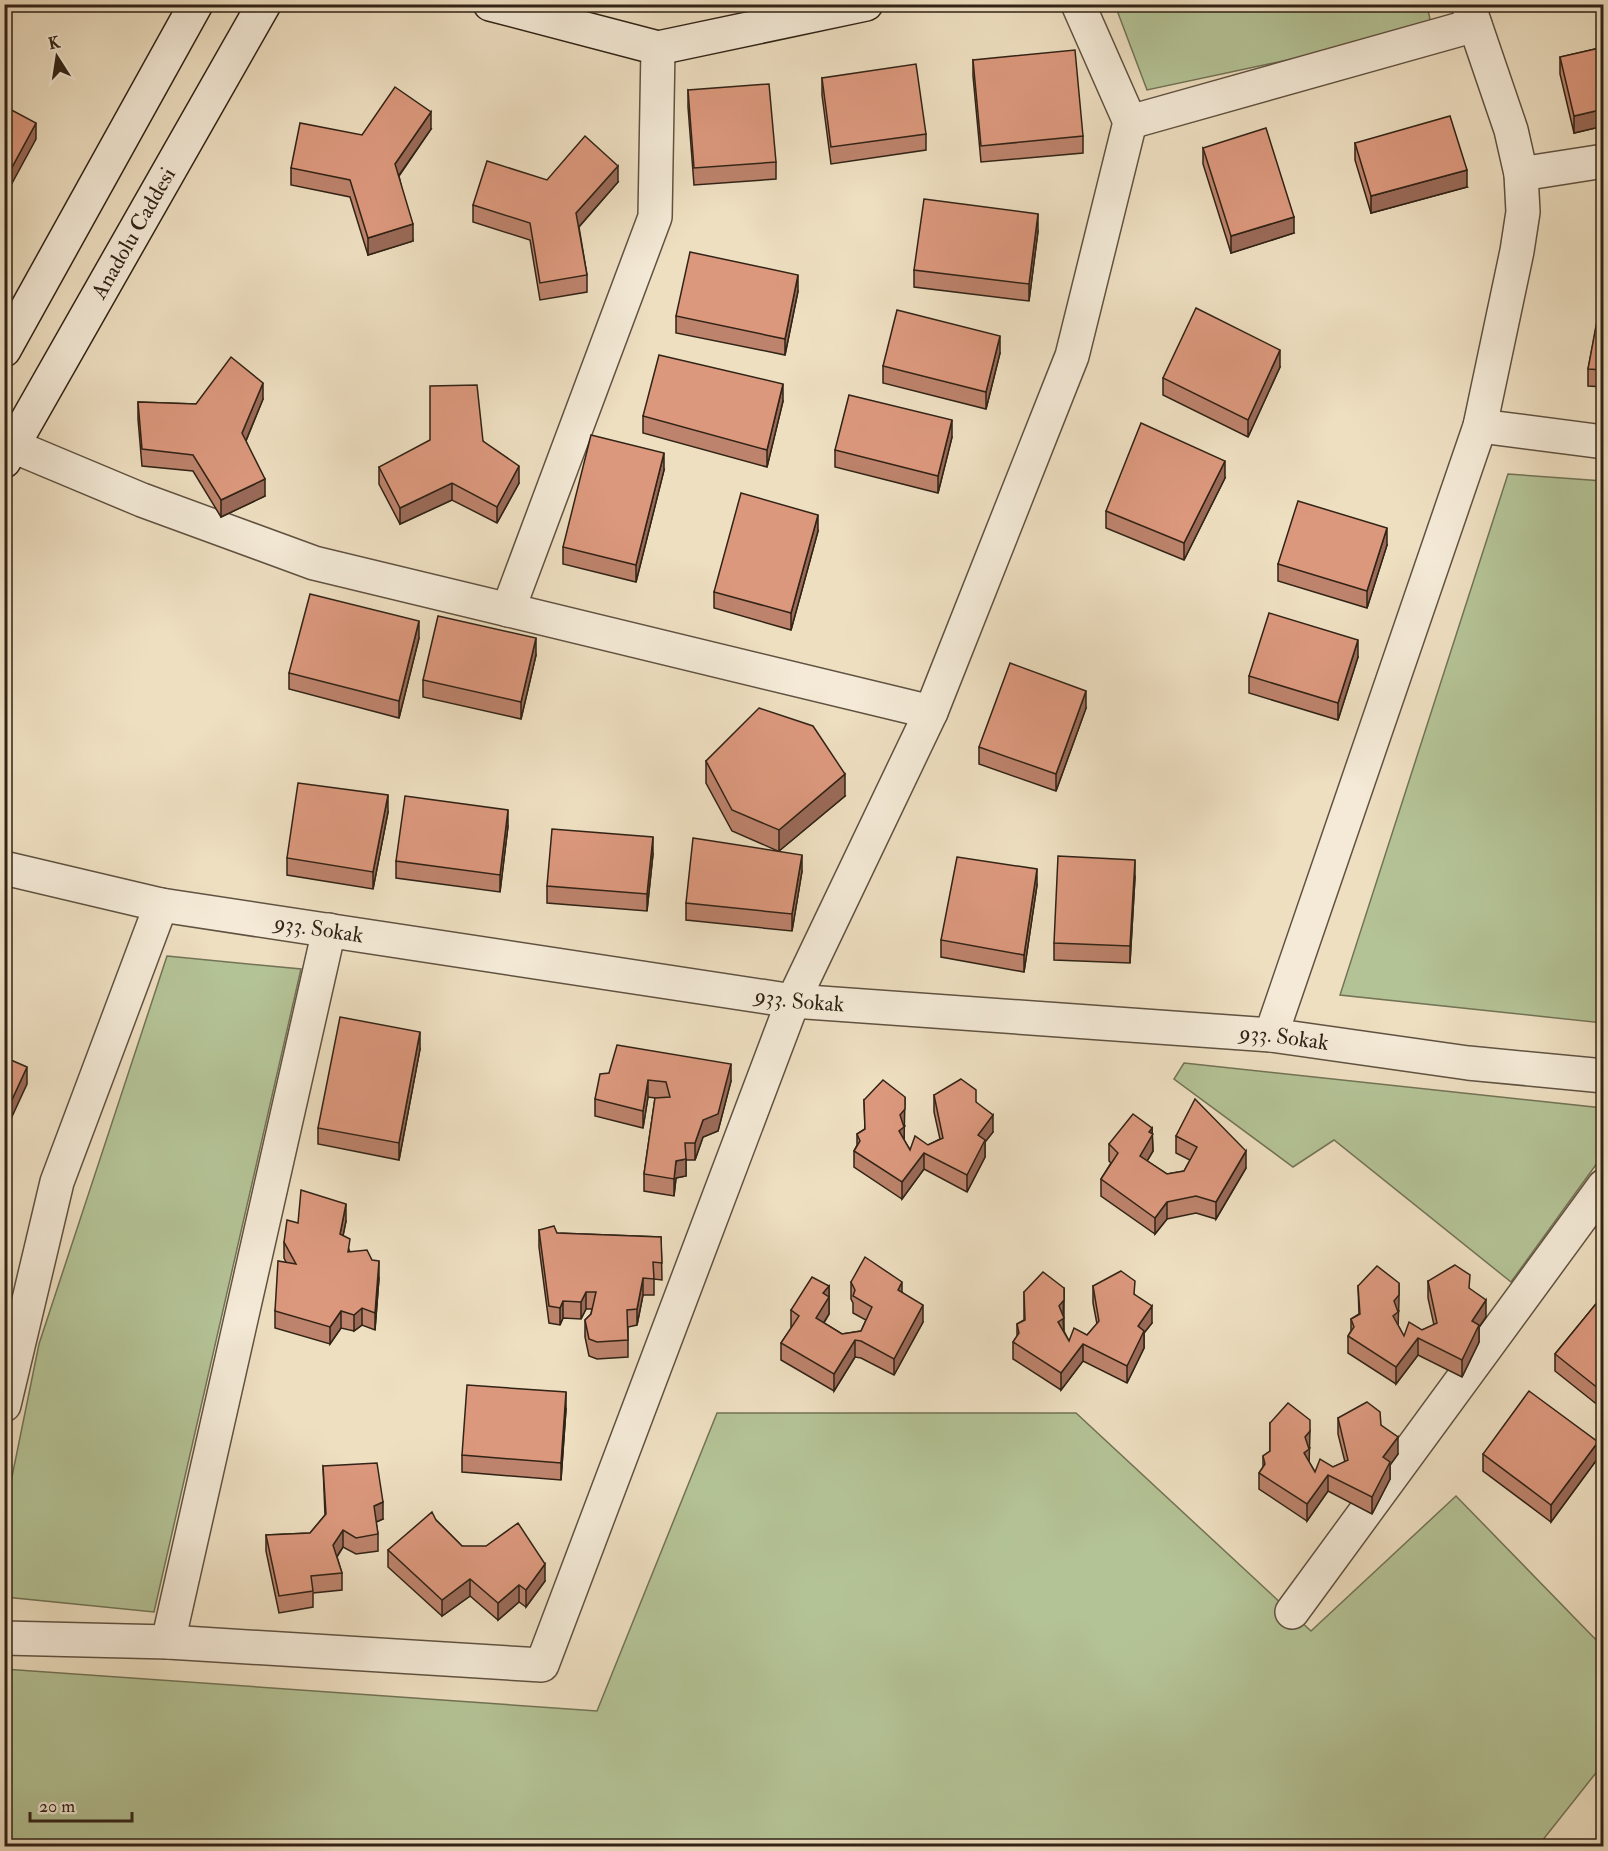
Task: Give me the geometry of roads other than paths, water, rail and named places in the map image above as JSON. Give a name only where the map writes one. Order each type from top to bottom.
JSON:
[{"type":"street","points":[[4,350],[196,4]]},
{"type":"street","name":"Anadolu Caddesi","points":[[9,453],[264,4]]},
{"type":"street","points":[[490,4],[658,48],[866,4]]},
{"type":"street","points":[[4,1638],[168,1642],[542,1665],[793,1001],[931,712],[1072,356],[1130,122],[1078,4]]},
{"type":"street","points":[[1130,122],[1472,15],[1511,130],[1521,174],[1522,213],[1517,251],[1480,426],[1271,1035]]},
{"type":"street","points":[[508,610],[655,217],[658,48]]},
{"type":"street","points":[[1521,174],[1604,161]]},
{"type":"street","points":[[1480,426],[1604,442]]},
{"type":"street","points":[[9,453],[314,563],[931,712]]},
{"type":"street","name":"933. Sokak","points":[[4,868],[161,906],[793,1001],[1271,1035],[1468,1063],[1604,1076]]},
{"type":"street","points":[[4,1405],[57,1182],[161,906]]},
{"type":"street","points":[[168,1642],[329,930]]},
{"type":"street","points":[[1292,1612],[1604,1186]]}]
